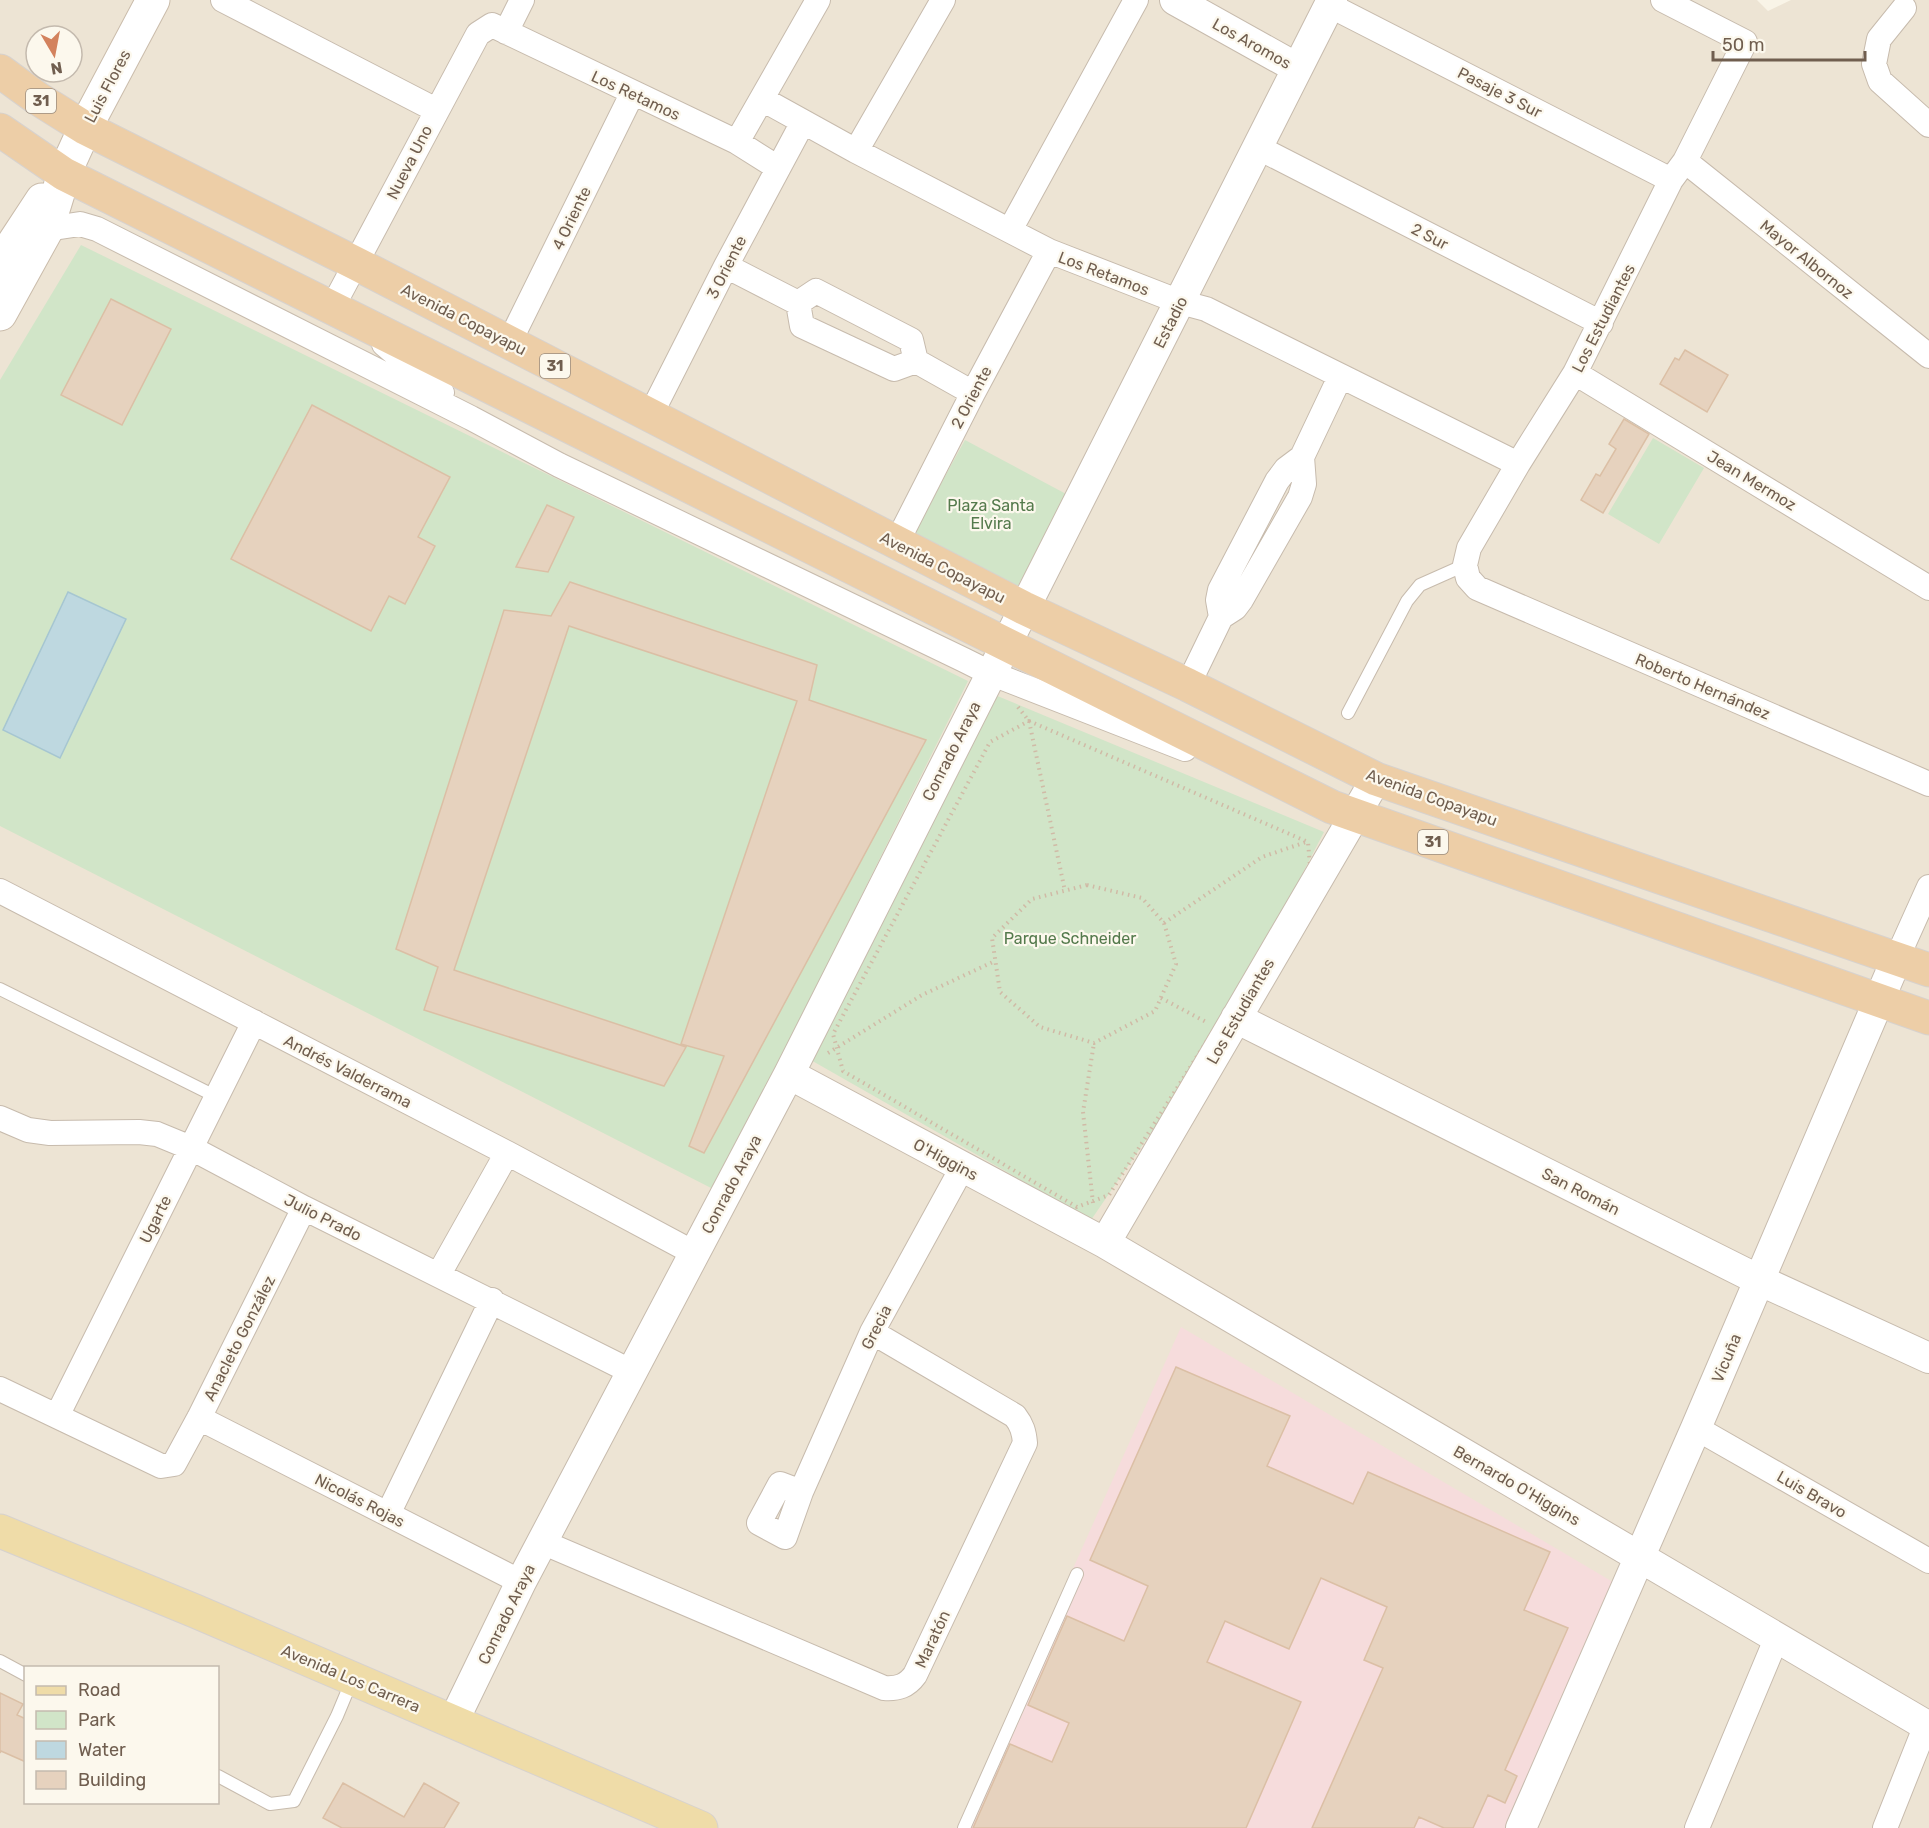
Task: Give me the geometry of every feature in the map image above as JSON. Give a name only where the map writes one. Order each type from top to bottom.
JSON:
[{"type":"highway","name":"Avenida Copayapu","points":[[0,71],[37,98],[85,128],[651,414],[896,544],[1376,779],[1929,970]]},
{"type":"highway","name":"31","points":[[0,130],[64,174],[1343,810],[1929,1018]]},
{"type":"highway","points":[[1878,1000],[1906,989],[1929,985]]},
{"type":"main road","name":"Luis Flores","points":[[0,314],[47,229],[64,174],[85,128],[153,0]]},
{"type":"main road","name":"Luis Flores","points":[[0,264],[46,194],[64,174]]},
{"type":"main road","name":"Avenida Los Carrera","points":[[0,1532],[195,1611],[701,1828]]},
{"type":"street","points":[[223,0],[436,110]]},
{"type":"street","name":"Nueva Uno","points":[[343,312],[357,264],[478,34],[499,29],[522,0]]},
{"type":"street","points":[[856,151],[943,0]]},
{"type":"street","points":[[1010,230],[1136,0]]},
{"type":"street","name":"Los Aromos","points":[[1175,0],[1297,68]]},
{"type":"street","name":"Los Estudiantes","points":[[1465,565],[1468,548],[1575,373],[1745,42],[1663,0]]},
{"type":"street","points":[[737,142],[812,2]]},
{"type":"street","name":"Estadio","points":[[1006,644],[1331,2]]},
{"type":"street","name":"Pasaje 3 Sur","points":[[1331,2],[1678,170]]},
{"type":"street","points":[[1904,8],[1879,39],[1874,64],[1880,81],[1929,125]]},
{"type":"street","name":"Los Retamos","points":[[499,29],[737,142],[778,168]]},
{"type":"street","name":"4 Oriente","points":[[509,343],[632,94]]},
{"type":"street","name":"Los Retamos","points":[[762,99],[856,151],[1049,251],[1180,302],[1206,309],[1518,464]]},
{"type":"street","name":"3 Oriente","points":[[651,414],[726,266],[803,122]]},
{"type":"street","name":"2 Sur","points":[[1258,148],[1601,323]]},
{"type":"street","name":"Mayor Albornoz","points":[[1678,170],[1929,356]]},
{"type":"street","points":[[47,229],[80,224],[97,229],[471,418],[559,465],[990,673],[1343,810]]},
{"type":"street","name":"2 Oriente","points":[[896,544],[1049,251]]},
{"type":"street","points":[[726,266],[798,303]]},
{"type":"street","points":[[798,303],[816,291],[911,340],[916,361],[973,393]]},
{"type":"street","points":[[798,303],[802,326],[894,369],[916,361]]},
{"type":"street","points":[[343,312],[471,418]]},
{"type":"street","name":"Jean Mermoz","points":[[1575,373],[1929,588]]},
{"type":"street","points":[[1188,685],[1221,617],[1218,600],[1220,590],[1277,481],[1286,469],[1302,457],[1340,377]]},
{"type":"street","name":"Roberto Hernández","points":[[1465,565],[1468,578],[1477,588],[1929,784]]},
{"type":"street","name":"Conrado Araya","points":[[453,1722],[521,1582],[789,1074],[1006,644]]},
{"type":"street","name":"Los Estudiantes","points":[[1105,1243],[1343,810],[1376,779]]},
{"type":"street","name":"Vicuña","points":[[1521,1828],[1696,1428],[1878,1000],[1929,887]]},
{"type":"street","name":"Andrés Valderrama","points":[[0,891],[507,1153],[694,1253]]},
{"type":"street","name":"Ugarte","points":[[57,1416],[254,1023]]},
{"type":"street","name":"San Román","points":[[1226,1023],[1759,1280],[1929,1358]]},
{"type":"street","name":"O'Higgins","points":[[789,1074],[1105,1243]]},
{"type":"street","name":"Julio Prado","points":[[1,1122],[28,1130],[50,1133],[139,1132],[157,1134],[191,1148],[304,1208],[632,1372]]},
{"type":"street","points":[[439,1274],[507,1153]]},
{"type":"street","name":"Grecia","points":[[801,1492],[872,1332],[962,1168]]},
{"type":"street","name":"Anacleto González","points":[[57,1416],[161,1466],[170,1466],[176,1461],[304,1208]]},
{"type":"street","name":"Bernardo O'Higgins","points":[[1105,1243],[1928,1726]]},
{"type":"street","points":[[388,1514],[492,1300]]},
{"type":"street","name":"Maratón","points":[[542,1542],[884,1688],[908,1684],[915,1675],[1025,1443],[1023,1428],[1015,1416],[872,1332]]},
{"type":"street","points":[[0,1389],[57,1416]]},
{"type":"street","name":"Nicolás Rojas","points":[[199,1418],[521,1582]]},
{"type":"street","name":"Luis Bravo","points":[[1696,1428],[1929,1561]]},
{"type":"street","points":[[1697,1828],[1777,1637]]},
{"type":"street","points":[[1885,1828],[1928,1726]]},
{"type":"lane","points":[[1348,713],[1407,601],[1420,585],[1465,565]]},
{"type":"lane","points":[[0,989],[217,1097]]},
{"type":"lane","points":[[964,1828],[1077,1574]]},
{"type":"lane","points":[[0,1661],[24,1674]]},
{"type":"lane","points":[[219,1777],[270,1804],[294,1801],[338,1716],[353,1679]]},
{"type":"path","points":[[1029,721],[1308,842]]},
{"type":"path","points":[[1029,721],[990,742],[833,1034],[843,1071],[1077,1207],[1109,1195],[1226,1023],[1311,877],[1308,842]]},
{"type":"path","points":[[1029,721],[1065,891]]},
{"type":"path","points":[[1164,923],[1262,857],[1308,842]]},
{"type":"path","points":[[1087,885],[1142,898],[1164,923],[1176,963],[1155,1011],[1094,1043],[1040,1027],[1000,992],[992,938],[1032,899],[1087,885]]},
{"type":"path","points":[[837,1048],[921,995],[995,961]]},
{"type":"path","points":[[1161,998],[1226,1023]]},
{"type":"path","points":[[1092,1202],[1083,1112],[1094,1043]]},
{"type":"shaded area","points":[[0,0],[1757,0],[1768,11],[1791,0],[1929,0],[1929,1828],[0,1828]]},
{"type":"shaded area","points":[[1181,1327],[1618,1585],[1509,1828],[957,1828]]},
{"type":"green space","points":[[81,245],[968,681],[715,1190],[0,826],[0,380]]},
{"type":"green space","points":[[1653,438],[1704,468],[1659,544],[1608,514]]},
{"type":"green space","name":"Plaza Santa Elvira","points":[[965,440],[1068,495],[1016,589],[913,534]]},
{"type":"green space","name":"Parque Schneider","points":[[995,695],[1324,832],[1221,1030],[1091,1220],[809,1059]]},
{"type":"water","points":[[68,592],[126,619],[60,758],[3,730]]},
{"type":"building","points":[[111,299],[171,329],[122,425],[61,395]]},
{"type":"building","points":[[1685,350],[1728,375],[1707,412],[1660,384],[1675,358],[1679,360]]},
{"type":"building","points":[[312,405],[450,477],[418,537],[435,546],[405,604],[389,596],[371,631],[231,559]]},
{"type":"building","points":[[1624,419],[1649,434],[1603,513],[1581,500],[1596,474],[1600,476],[1616,449],[1609,444]]},
{"type":"building","points":[[547,505],[574,517],[548,572],[516,567]]},
{"type":"building","points":[[570,582],[817,665],[809,700],[926,740],[704,1153],[689,1146],[724,1056],[681,1044],[797,701],[569,626],[454,970],[686,1047],[664,1086],[424,1010],[438,967],[396,949],[504,610],[551,616]]},
{"type":"building","points":[[1176,1367],[1290,1416],[1267,1466],[1353,1504],[1368,1472],[1550,1552],[1524,1610],[1568,1628],[1505,1770],[1517,1776],[1505,1803],[1488,1795],[1473,1828],[1444,1828],[1419,1817],[1414,1828],[1312,1828],[1383,1668],[1364,1660],[1387,1607],[1321,1578],[1289,1649],[1225,1621],[1207,1662],[1301,1702],[1246,1828],[973,1828],[1010,1744],[1052,1762],[1069,1723],[1028,1705],[1067,1616],[1124,1641],[1148,1586],[1090,1560]]},
{"type":"building","points":[[0,1693],[23,1704],[17,1715],[24,1718],[24,1761],[1,1751],[0,1753]]},
{"type":"building","points":[[343,1783],[404,1817],[424,1783],[459,1803],[444,1828],[342,1828],[323,1818]]}]
